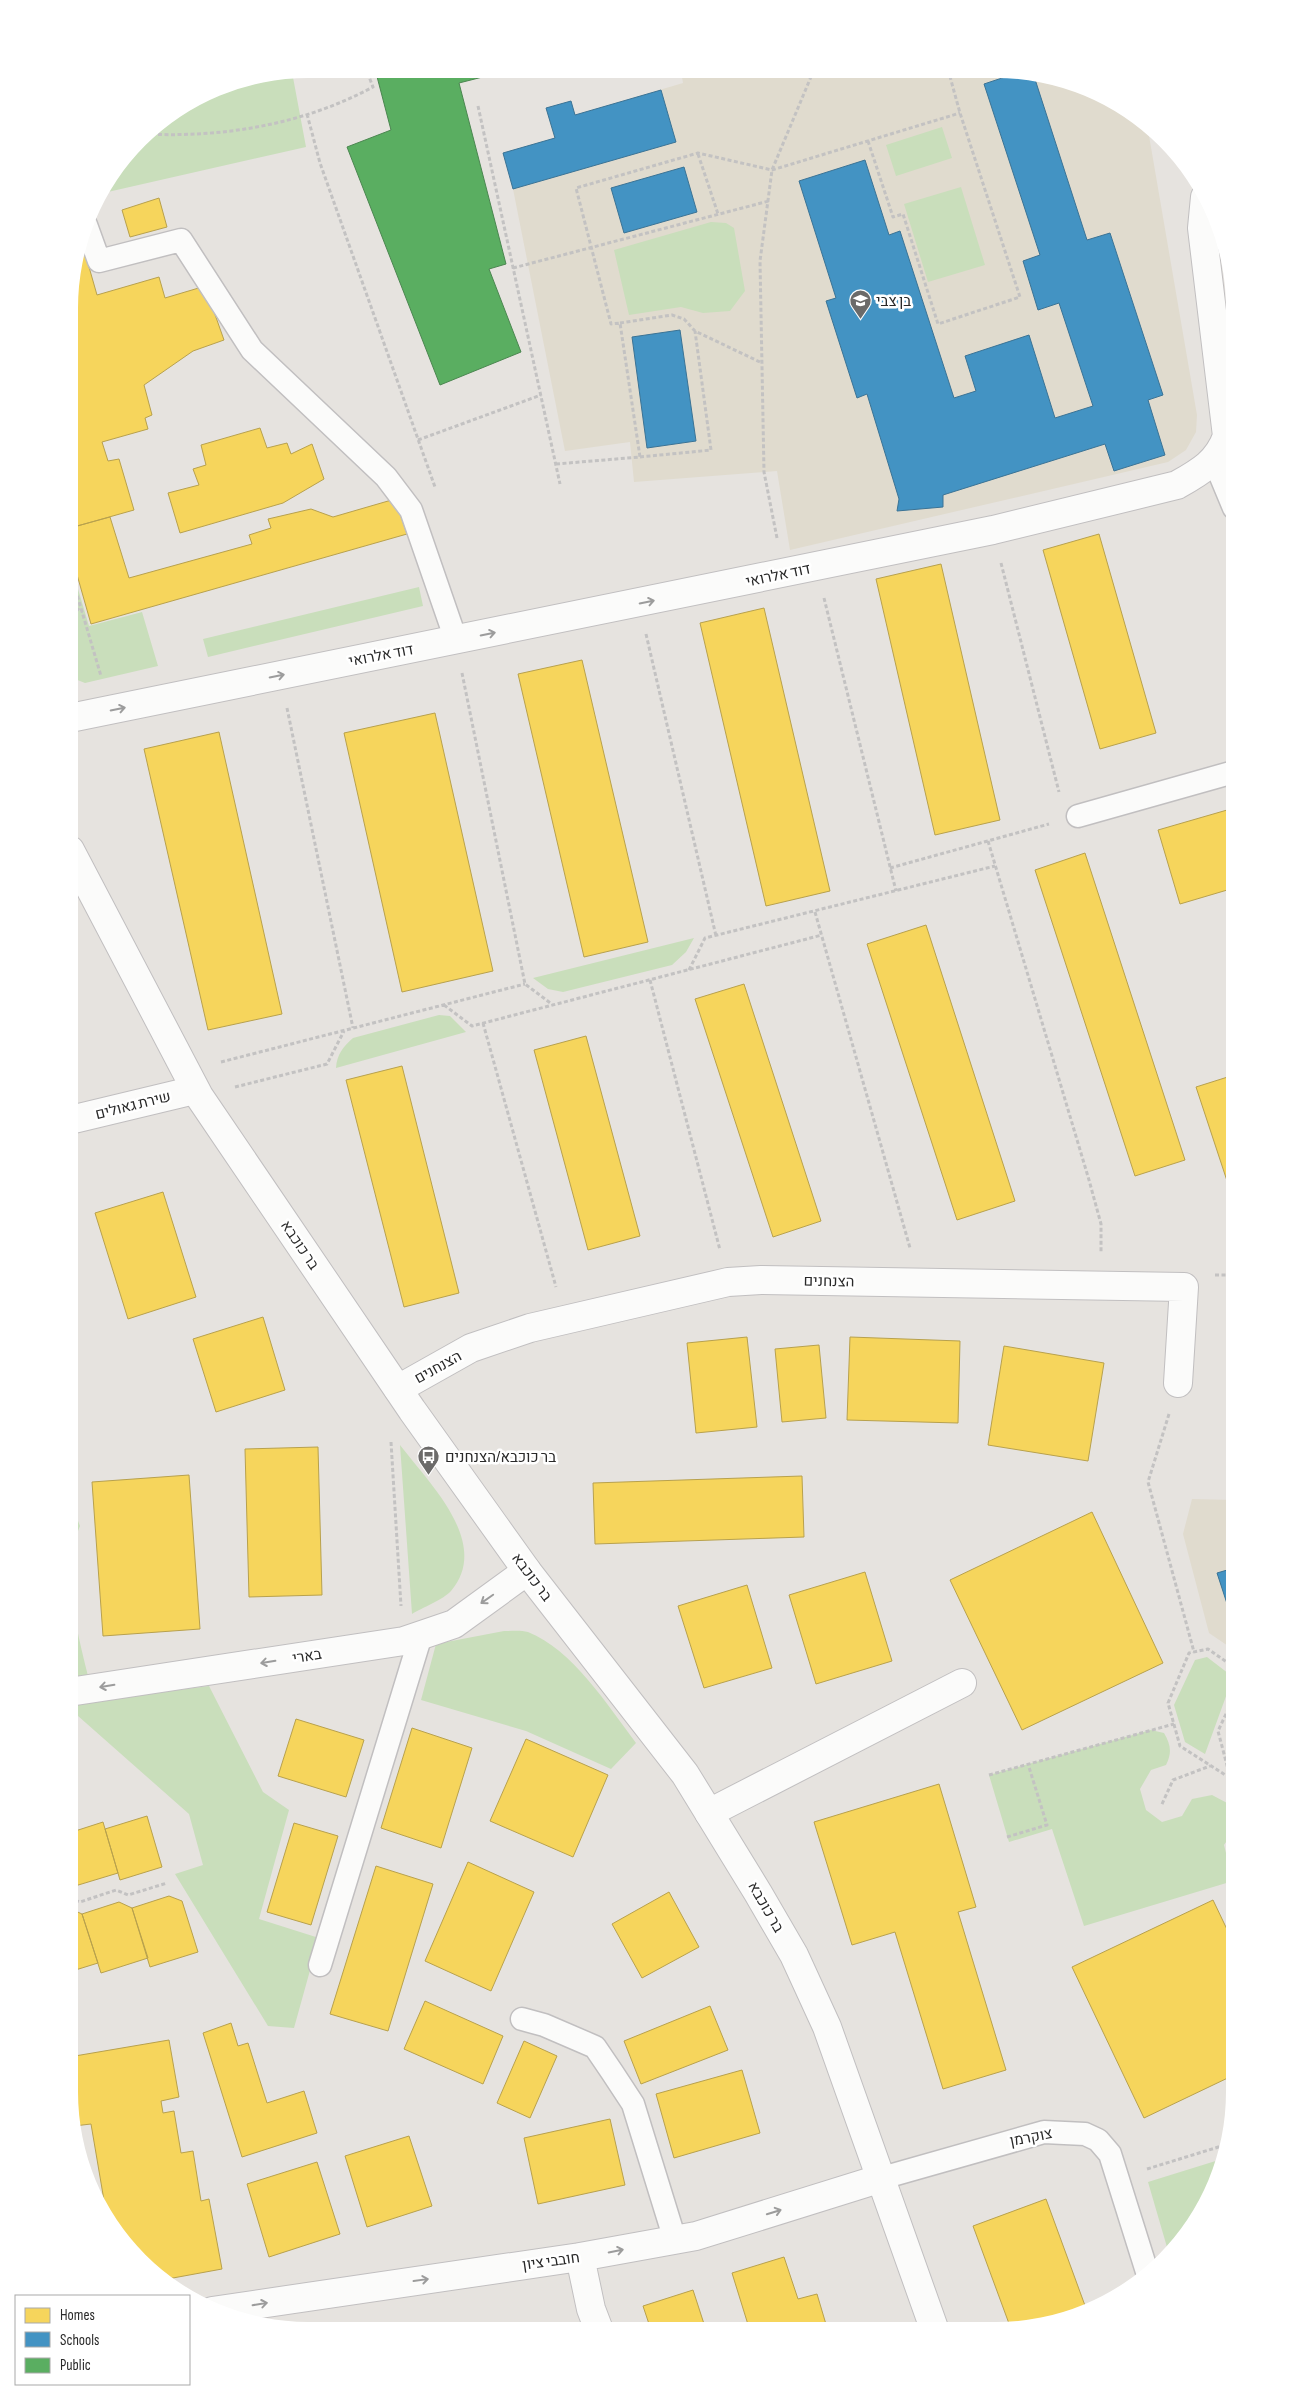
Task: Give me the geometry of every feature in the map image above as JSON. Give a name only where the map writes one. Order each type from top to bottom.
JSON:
[{"type":"street","name":"דוד אלרואי","points":[[1204,210],[1202,228],[1226,428]]},
{"type":"street","name":"דוד אלרואי","points":[[78,716],[639,604],[993,530],[1177,485],[1204,470],[1222,450],[1226,439]]},
{"type":"street","name":"בר כוכבא","points":[[78,865],[193,1086],[405,1399],[527,1571],[685,1774],[710,1813],[798,1964],[827,2027],[932,2322]]},
{"type":"street","name":"שירת גאולים","points":[[78,1118],[193,1086]]},
{"type":"street","name":"הצנחנים","points":[[405,1399],[471,1348],[530,1328],[728,1282],[761,1280],[1184,1287],[1178,1383]]},
{"type":"street","name":"בארי","points":[[78,1691],[412,1638],[454,1624],[527,1571]]},
{"type":"street","points":[[710,1813],[962,1682]]},
{"type":"street","name":"חובבי ציון","points":[[229,2309],[580,2257],[675,2240],[712,2231],[882,2178]]},
{"type":"street","points":[[580,2257],[591,2309],[596,2322]]},
{"type":"lane","points":[[89,235],[99,261],[181,240],[252,350],[386,477],[412,510],[456,640]]},
{"type":"lane","points":[[1214,460],[1226,489]]},
{"type":"lane","points":[[1072,818],[1226,774]]},
{"type":"lane","points":[[320,1965],[412,1638]]},
{"type":"lane","points":[[522,2018],[544,2024],[595,2047],[633,2104],[675,2240]]},
{"type":"lane","name":"צוקרמן","points":[[882,2178],[1030,2135],[1056,2131],[1085,2134],[1098,2140],[1110,2154],[1146,2267]]},
{"type":"path","points":[[156,134],[213,134],[277,124],[347,101],[373,87],[370,78]]},
{"type":"path","points":[[784,574],[764,472],[760,261],[770,201],[772,170],[810,78]]},
{"type":"path","points":[[868,141],[893,217],[903,214],[938,324],[1020,297],[950,78]]},
{"type":"path","points":[[478,106],[560,484]]},
{"type":"path","points":[[762,363],[695,331],[684,318],[672,315],[611,324],[576,188],[698,153],[772,170],[960,113]]},
{"type":"path","points":[[307,114],[320,163],[438,495]]},
{"type":"path","points":[[698,153],[718,214]]},
{"type":"path","points":[[513,268],[770,201]]},
{"type":"path","points":[[620,323],[640,457]]},
{"type":"path","points":[[556,464],[711,450],[695,331]]},
{"type":"path","points":[[418,440],[541,395]]},
{"type":"path","points":[[890,868],[1072,818],[1001,561]]},
{"type":"path","points":[[816,567],[896,891]]},
{"type":"path","points":[[78,597],[102,677]]},
{"type":"path","points":[[639,604],[716,936]]},
{"type":"path","points":[[78,609],[83,612]]},
{"type":"path","points":[[456,640],[525,984],[553,1005]]},
{"type":"path","points":[[280,676],[353,1028]]},
{"type":"path","points":[[988,841],[1101,1224],[1102,1266],[1096,1286]]},
{"type":"path","points":[[689,970],[705,938],[995,866]]},
{"type":"path","points":[[815,912],[919,1283]]},
{"type":"path","points":[[444,1005],[472,1026],[822,935]]},
{"type":"path","points":[[650,980],[728,1282]]},
{"type":"path","points":[[193,1086],[353,1028],[525,984]]},
{"type":"path","points":[[483,1023],[565,1320]]},
{"type":"path","points":[[193,1086],[327,1064],[344,1031]]},
{"type":"path","points":[[1178,1383],[1148,1482],[1194,1652]]},
{"type":"path","points":[[405,1399],[390,1421],[412,1638]]},
{"type":"path","points":[[1226,1661],[1208,1648],[1189,1653],[1168,1703],[1180,1746],[1226,1775]]},
{"type":"path","points":[[1226,1714],[1218,1731],[1226,1762]]},
{"type":"path","points":[[989,1775],[1174,1724]]},
{"type":"path","points":[[1007,1837],[1047,1825],[1028,1764]]},
{"type":"path","points":[[1162,1804],[1173,1780],[1211,1766]]},
{"type":"path","points":[[78,1901],[116,1890],[128,1895],[167,1883]]},
{"type":"path","points":[[1118,2178],[1219,2147]]},
{"type":"shaded area","name":"בן צבי","points":[[682,78],[1026,79],[1055,85],[1084,95],[1111,108],[1136,125],[1149,136],[1197,415],[1196,432],[1186,450],[1168,462],[790,550],[777,471],[634,482],[630,442],[565,451],[513,189],[503,153],[554,138],[546,108],[571,101],[575,115],[683,83]]},
{"type":"shaded area","points":[[1192,1499],[1226,1500],[1226,1645],[1209,1633],[1183,1534]]},
{"type":"green space","points":[[293,78],[306,147],[108,192],[134,156],[167,125],[206,101],[248,85]]},
{"type":"green space","points":[[942,127],[952,158],[896,176],[886,145]]},
{"type":"green space","points":[[961,187],[985,265],[928,282],[904,204]]},
{"type":"green space","points":[[711,222],[726,223],[734,228],[745,291],[730,311],[703,313],[681,307],[629,315],[614,250]]},
{"type":"green space","points":[[419,587],[423,606],[208,657],[203,639]]},
{"type":"green space","points":[[78,589],[89,626],[142,612],[158,666],[85,683],[78,680]]},
{"type":"green space","points":[[694,938],[686,952],[672,965],[563,992],[548,989],[533,978]]},
{"type":"green space","points":[[439,1015],[450,1016],[466,1032],[336,1068],[341,1051],[353,1038]]},
{"type":"green space","points":[[400,1445],[426,1477],[451,1514],[460,1533],[464,1553],[462,1572],[451,1591],[412,1614]]},
{"type":"green space","points":[[78,1631],[79,1636],[88,1676],[78,1678]]},
{"type":"green space","points":[[504,1631],[528,1632],[544,1640],[560,1651],[601,1696],[636,1743],[611,1769],[526,1731],[421,1700],[436,1644]]},
{"type":"green space","points":[[1207,1657],[1226,1672],[1226,1696],[1205,1754],[1185,1742],[1174,1705],[1195,1660]]},
{"type":"green space","points":[[209,1686],[263,1792],[289,1810],[259,1919],[319,1938],[294,2028],[268,2026],[175,1874],[203,1865],[189,1814],[78,1716],[78,1703]]},
{"type":"green space","points":[[1151,1730],[1164,1733],[1168,1741],[1170,1753],[1166,1765],[1151,1770],[1140,1789],[1146,1810],[1162,1822],[1182,1816],[1192,1799],[1212,1795],[1226,1802],[1226,1842],[1224,1845],[1226,1853],[1226,1883],[1084,1926],[1052,1829],[1009,1842],[989,1775]]},
{"type":"green space","points":[[1215,2161],[1195,2208],[1167,2246],[1148,2182]]},
{"type":"building: Homes","points":[[159,198],[167,227],[130,237],[122,210]]},
{"type":"building: Homes","points":[[84,251],[97,295],[159,277],[165,298],[202,287],[212,306],[224,340],[193,351],[144,385],[152,415],[145,418],[148,429],[102,442],[108,461],[119,459],[134,510],[78,526],[78,292]]},
{"type":"building: Homes","points":[[260,428],[267,448],[287,443],[291,454],[312,444],[324,479],[283,503],[180,533],[168,493],[199,485],[193,469],[206,465],[201,445]]},
{"type":"building: Homes","points":[[395,499],[407,534],[91,624],[78,578],[78,526],[110,517],[129,578],[252,544],[249,535],[271,528],[268,519],[311,509],[333,517]]},
{"type":"building: Homes","points":[[1099,534],[1156,733],[1100,749],[1043,550]]},
{"type":"building: Homes","points":[[941,564],[1000,820],[935,835],[876,579]]},
{"type":"building: Homes","points":[[764,608],[830,891],[766,906],[700,623]]},
{"type":"building: Homes","points":[[582,660],[648,942],[584,957],[518,674]]},
{"type":"building: Homes","points":[[435,713],[493,971],[402,992],[344,733]]},
{"type":"building: Homes","points":[[219,732],[282,1014],[208,1030],[144,749]]},
{"type":"building: Homes","points":[[1226,810],[1226,890],[1180,904],[1158,830]]},
{"type":"building: Homes","points":[[1085,853],[1185,1160],[1135,1176],[1035,870]]},
{"type":"building: Homes","points":[[926,925],[1015,1201],[957,1220],[867,944]]},
{"type":"building: Homes","points":[[744,984],[821,1221],[773,1237],[695,999]]},
{"type":"building: Homes","points":[[586,1036],[640,1236],[588,1250],[534,1050]]},
{"type":"building: Homes","points":[[402,1066],[459,1293],[404,1307],[346,1080]]},
{"type":"building: Homes","points":[[1226,1078],[1226,1178],[1196,1087]]},
{"type":"building: Homes","points":[[163,1192],[196,1297],[128,1319],[95,1213]]},
{"type":"building: Homes","points":[[263,1317],[285,1390],[216,1412],[193,1339]]},
{"type":"building: Homes","points":[[747,1337],[757,1427],[696,1433],[687,1343]]},
{"type":"building: Homes","points":[[850,1337],[960,1341],[958,1423],[847,1420]]},
{"type":"building: Homes","points":[[819,1345],[826,1418],[782,1422],[775,1349]]},
{"type":"building: Homes","points":[[1004,1346],[1104,1363],[1088,1461],[988,1445]]},
{"type":"building: Homes","points":[[318,1447],[322,1595],[249,1597],[245,1449]]},
{"type":"building: Homes","points":[[189,1475],[200,1629],[103,1636],[92,1482]]},
{"type":"building: Homes","points":[[802,1476],[804,1537],[595,1544],[593,1483]]},
{"type":"building: Homes","points":[[1092,1512],[1163,1663],[1022,1730],[950,1580]]},
{"type":"building: Homes","points":[[865,1572],[892,1661],[816,1684],[789,1595]]},
{"type":"building: Homes","points":[[747,1585],[772,1668],[704,1688],[678,1606]]},
{"type":"building: Homes","points":[[296,1719],[364,1740],[346,1797],[278,1776]]},
{"type":"building: Homes","points":[[412,1728],[472,1748],[441,1848],[381,1828]]},
{"type":"building: Homes","points":[[526,1739],[608,1775],[573,1857],[490,1821]]},
{"type":"building: Homes","points":[[939,1784],[976,1907],[958,1912],[1006,2070],[943,2089],[895,1932],[852,1945],[814,1822]]},
{"type":"building: Homes","points":[[147,1816],[162,1867],[120,1880],[105,1829]]},
{"type":"building: Homes","points":[[103,1822],[118,1873],[78,1885],[78,1830]]},
{"type":"building: Homes","points":[[294,1823],[338,1836],[311,1925],[267,1912]]},
{"type":"building: Homes","points":[[468,1862],[534,1892],[491,1991],[425,1961]]},
{"type":"building: Homes","points":[[376,1866],[433,1884],[388,2031],[330,2014]]},
{"type":"building: Homes","points":[[669,1892],[699,1947],[642,1978],[612,1924]]},
{"type":"building: Homes","points":[[169,1896],[182,1901],[198,1952],[150,1967],[132,1908]]},
{"type":"building: Homes","points":[[1213,1900],[1226,1927],[1226,2079],[1144,2118],[1072,1967]]},
{"type":"building: Homes","points":[[119,1902],[132,1908],[148,1958],[101,1973],[82,1914]]},
{"type":"building: Homes","points":[[78,1912],[82,1914],[98,1963],[78,1969]]},
{"type":"building: Homes","points":[[425,2001],[503,2036],[483,2084],[404,2049]]},
{"type":"building: Homes","points":[[710,2006],[728,2050],[641,2084],[624,2041]]},
{"type":"building: Homes","points":[[231,2023],[238,2046],[248,2043],[267,2103],[304,2091],[317,2133],[242,2157],[203,2033]]},
{"type":"building: Homes","points":[[169,2040],[179,2097],[161,2101],[163,2113],[174,2111],[181,2153],[193,2151],[201,2201],[209,2199],[222,2269],[172,2278],[134,2244],[116,2220],[104,2200],[91,2124],[79,2125],[78,2055]]},
{"type":"building: Homes","points":[[524,2041],[557,2056],[530,2118],[497,2103]]},
{"type":"building: Homes","points":[[742,2070],[760,2133],[674,2158],[656,2094]]},
{"type":"building: Homes","points":[[610,2119],[625,2185],[538,2204],[524,2138]]},
{"type":"building: Homes","points":[[409,2136],[432,2206],[367,2227],[345,2156]]},
{"type":"building: Homes","points":[[317,2162],[340,2234],[269,2257],[247,2184]]},
{"type":"building: Homes","points":[[1046,2199],[1085,2305],[1055,2315],[1026,2321],[1008,2322],[973,2226]]},
{"type":"building: Homes","points":[[784,2257],[798,2299],[817,2294],[825,2322],[747,2322],[732,2273]]},
{"type":"building: Homes","points":[[693,2290],[703,2322],[648,2322],[643,2306]]},
{"type":"building: Schools","points":[[1002,78],[1036,81],[1087,240],[1110,233],[1163,395],[1148,400],[1165,455],[1114,471],[1105,444],[943,495],[943,507],[897,511],[899,499],[867,394],[857,398],[826,301],[836,298],[799,181],[865,160],[889,235],[900,231],[954,398],[976,391],[965,356],[1029,335],[1055,418],[1093,406],[1059,303],[1038,310],[1023,261],[1040,255],[984,84]]},
{"type":"building: Schools","points":[[661,90],[676,142],[513,189],[503,153],[555,138],[546,108],[571,101],[575,115]]},
{"type":"building: Schools","points":[[684,167],[697,212],[624,233],[611,188]]},
{"type":"building: Schools","points":[[680,330],[696,441],[647,448],[632,337]]},
{"type":"building: Schools","points":[[1226,1570],[1226,1601],[1217,1573]]},
{"type":"building: Public","points":[[377,78],[479,78],[459,83],[506,264],[489,269],[521,352],[440,385],[347,147],[391,130]]},
{"type":"place","name":"בן צבי","points":[[860,320]]},
{"type":"place","name":"בר כוכבא/הצנחנים","points":[[429,1476]]}]
